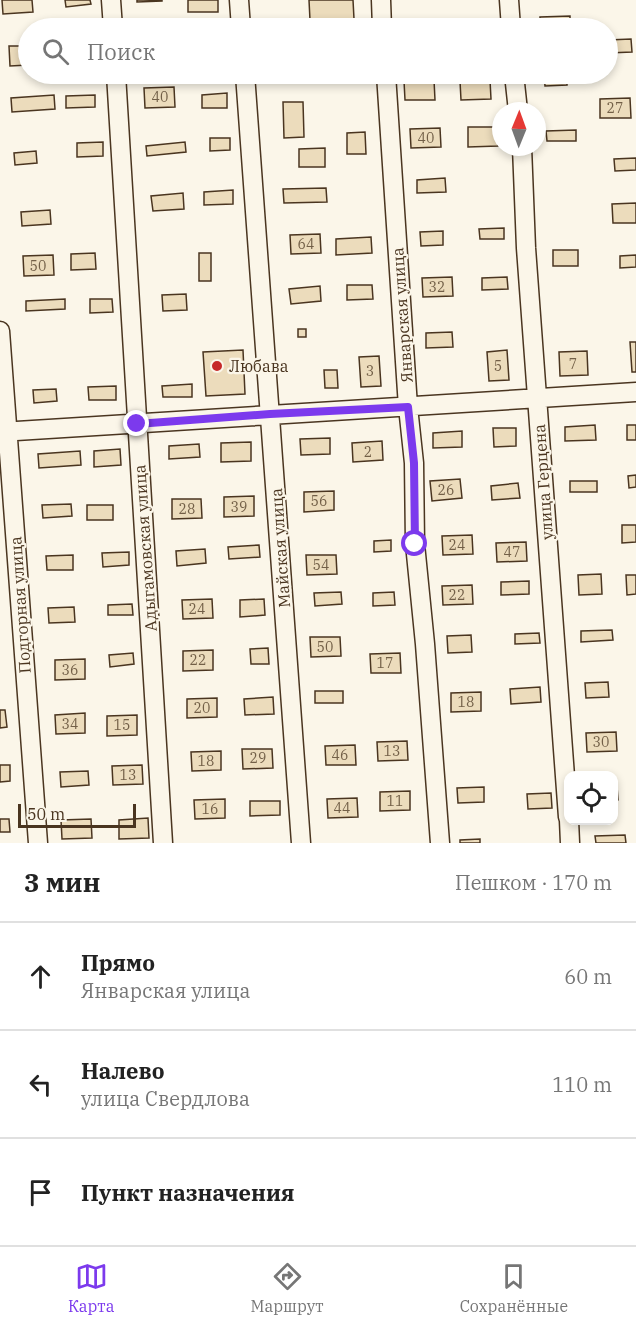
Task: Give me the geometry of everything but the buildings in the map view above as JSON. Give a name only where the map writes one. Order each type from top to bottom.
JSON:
[{"type":"street","points":[[111,0],[112,18]]},
{"type":"street","points":[[239,0],[241,18]]},
{"type":"street","points":[[381,0],[382,18]]},
{"type":"street","points":[[509,0],[510,18]]},
{"type":"street","name":"Адыгамовская улица","points":[[117,84],[163,843]]},
{"type":"street","name":"Майская улица","points":[[246,84],[301,843]]},
{"type":"street","name":"Январская улица","points":[[387,84],[408,407],[414,463],[415,544],[440,843]]},
{"type":"street","points":[[515,84],[517,102]]},
{"type":"street","name":"улица Герцена","points":[[522,156],[526,248],[565,771]]},
{"type":"street","name":"Подгорная улица","points":[[0,332],[4,432],[38,843]]},
{"type":"street","points":[[4,432],[636,392]]},
{"type":"street","name":"улица Герцена","points":[[569,825],[570,843]]},
{"type":"place","name":"Любава","points":[[217,366]]},
{"type":"route","points":[[137,424],[408,407],[414,463],[415,544]]}]
